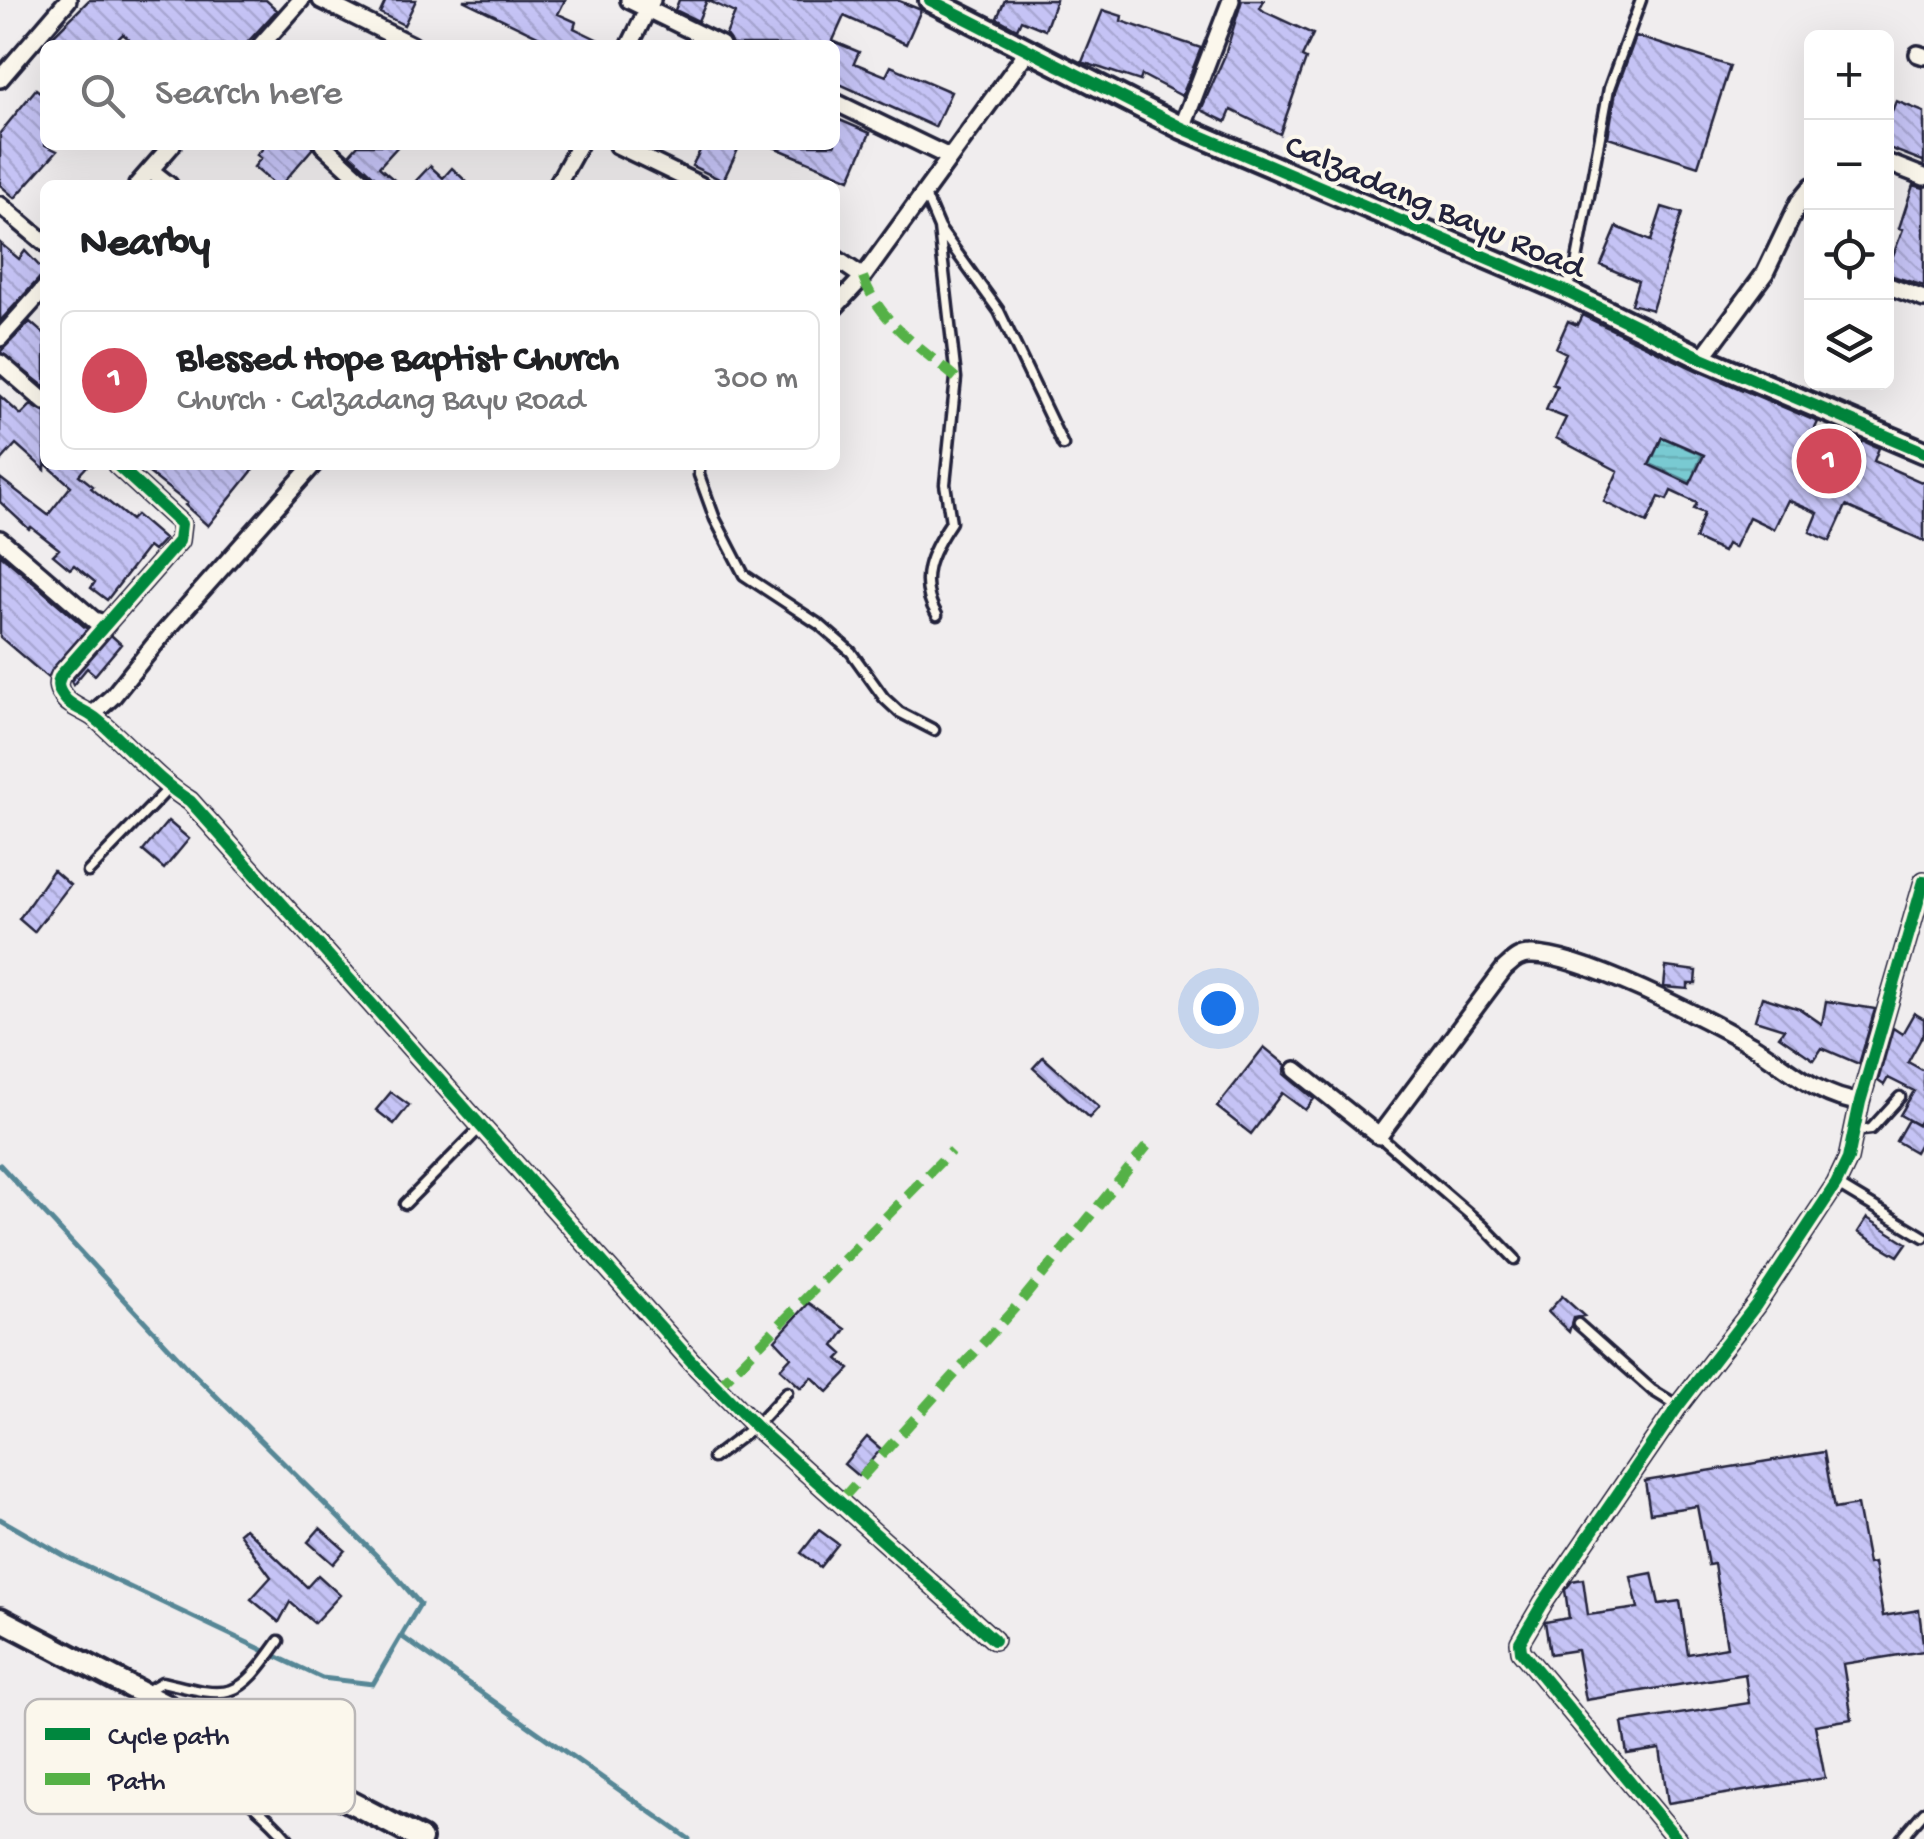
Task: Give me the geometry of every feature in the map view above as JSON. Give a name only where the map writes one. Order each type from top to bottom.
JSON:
[{"type":"street","points":[[0,78],[68,0]]},
{"type":"street","points":[[265,40],[300,0]]},
{"type":"street","points":[[321,0],[402,40]]},
{"type":"street","points":[[630,0],[650,4],[712,40]]},
{"type":"street","name":"Calzadang Bayu Road","points":[[930,0],[1182,128],[1564,291],[1702,358],[1924,452]]},
{"type":"street","points":[[1182,128],[1231,0]]},
{"type":"street","points":[[632,40],[650,4]]},
{"type":"street","points":[[840,301],[863,276],[1028,49]]},
{"type":"street","points":[[840,104],[949,157]]},
{"type":"street","points":[[141,180],[168,150]]},
{"type":"street","points":[[328,150],[361,180]]},
{"type":"street","points":[[560,180],[576,150]]},
{"type":"street","points":[[626,150],[690,180]]},
{"type":"street","points":[[1894,165],[1924,176]]},
{"type":"street","points":[[150,170],[163,180]]},
{"type":"street","points":[[1702,358],[1757,287],[1804,196]]},
{"type":"street","points":[[0,205],[40,239]]},
{"type":"street","points":[[840,261],[863,276]]},
{"type":"street","points":[[1894,288],[1924,300]]},
{"type":"street","points":[[0,338],[40,294]]},
{"type":"street","points":[[0,363],[40,398]]},
{"type":"street","points":[[123,470],[173,513],[181,524],[179,541],[58,682],[67,702],[92,715],[169,788],[190,801],[480,1128],[755,1426],[994,1640]]},
{"type":"street","points":[[92,715],[120,688],[306,470]]},
{"type":"street","points":[[0,539],[94,620],[106,624]]},
{"type":"street","points":[[1677,1839],[1521,1651],[1520,1642],[1678,1406],[1734,1336],[1836,1184],[1848,1159],[1860,1102],[1924,881]]},
{"type":"street","points":[[1296,1070],[1379,1136],[1504,969],[1528,954],[1562,959],[1610,976],[1708,1020],[1829,1096],[1860,1102]]},
{"type":"street","points":[[0,1618],[154,1699]]},
{"type":"street","points":[[355,1804],[422,1839]]},
{"type":"lane","points":[[1564,291],[1575,271],[1609,88],[1641,0]]},
{"type":"lane","points":[[924,190],[940,228],[999,311],[1063,445]]},
{"type":"lane","points":[[937,614],[925,585],[933,549],[950,522],[945,484],[956,378],[940,228]]},
{"type":"lane","points":[[699,470],[715,519],[744,575],[820,624],[851,652],[899,712],[934,730]]},
{"type":"lane","points":[[88,872],[169,788]]},
{"type":"lane","points":[[1854,1131],[1870,1129],[1900,1096]]},
{"type":"lane","points":[[405,1204],[480,1128]]},
{"type":"lane","points":[[1379,1136],[1483,1226],[1515,1260]]},
{"type":"lane","points":[[1836,1184],[1924,1238]]},
{"type":"lane","points":[[1578,1324],[1652,1390],[1678,1406]]},
{"type":"lane","points":[[713,1458],[755,1426],[788,1392]]},
{"type":"lane","points":[[143,1699],[143,1693],[162,1682],[215,1695],[233,1691],[245,1684],[277,1645]]},
{"type":"lane","points":[[1901,1839],[1924,1812]]},
{"type":"lane","points":[[262,1814],[288,1839]]},
{"type":"water","points":[[1662,437],[1702,455],[1695,471],[1701,474],[1697,485],[1650,464]]},
{"type":"building","points":[[89,0],[266,0],[277,10],[250,40],[130,40],[123,34],[117,40],[49,40]]},
{"type":"building","points":[[386,0],[416,0],[404,25],[380,13]]},
{"type":"building","points":[[463,0],[565,0],[558,14],[576,22],[574,28],[599,40],[546,40]]},
{"type":"building","points":[[679,0],[707,0],[698,21],[675,10]]},
{"type":"building","points":[[707,0],[897,0],[921,10],[906,44],[844,16],[833,40],[729,40],[726,35],[735,13]]},
{"type":"building","points":[[1005,0],[1056,0],[1045,30],[1021,20],[1017,29],[997,18]]},
{"type":"building","points":[[1242,0],[1264,0],[1260,8],[1265,12],[1313,34],[1302,57],[1306,59],[1280,134],[1231,110],[1226,122],[1201,110],[1225,55]]},
{"type":"building","points":[[1103,10],[1122,16],[1121,21],[1201,48],[1182,96],[1142,75],[1140,81],[1082,62]]},
{"type":"building","points":[[1636,36],[1730,66],[1698,166],[1608,137],[1616,91]]},
{"type":"building","points":[[840,44],[859,52],[854,63],[886,76],[891,66],[951,92],[935,127],[840,84]]},
{"type":"building","points":[[36,89],[40,92],[40,150],[57,151],[15,198],[0,185],[0,133]]},
{"type":"building","points":[[1896,101],[1924,112],[1924,165],[1923,161],[1894,150]]},
{"type":"building","points":[[840,120],[870,133],[850,179],[781,150],[840,150]]},
{"type":"building","points":[[262,150],[311,150],[285,180],[269,180],[254,167],[261,158],[257,155]]},
{"type":"building","points":[[354,150],[394,150],[379,167],[394,180],[376,180],[350,154]]},
{"type":"building","points":[[700,150],[738,150],[723,180],[692,166]]},
{"type":"building","points":[[430,166],[443,178],[452,168],[465,180],[417,180]]},
{"type":"building","points":[[1913,185],[1924,188],[1924,286],[1894,277],[1894,253],[1903,229],[1899,228]]},
{"type":"building","points":[[1662,207],[1682,213],[1652,310],[1631,304],[1638,281],[1601,265],[1617,227],[1651,241]]},
{"type":"building","points":[[0,243],[19,259],[25,251],[40,267],[40,277],[0,321]]},
{"type":"building","points":[[1582,315],[1696,370],[1818,422],[1811,437],[1816,439],[1814,442],[1854,461],[1863,441],[1879,448],[1874,461],[1924,483],[1924,541],[1846,506],[1830,541],[1810,532],[1818,513],[1788,500],[1774,529],[1749,517],[1734,548],[1727,544],[1723,552],[1695,539],[1704,513],[1694,509],[1697,503],[1671,491],[1667,500],[1659,497],[1647,523],[1604,502],[1618,471],[1556,438],[1566,418],[1546,410],[1566,353],[1556,348],[1568,321],[1577,325]],"holes":[[[1662,437],[1704,455],[1690,484],[1649,465]]]},
{"type":"building","points":[[30,322],[40,331],[40,383],[0,352]]},
{"type":"building","points":[[0,396],[21,415],[31,405],[40,410],[40,466],[16,444],[0,462]]},
{"type":"building","points":[[53,470],[84,470],[79,475],[91,488],[131,520],[136,515],[164,539],[153,551],[148,547],[107,600],[91,588],[95,582],[53,555],[59,549],[29,529],[0,502],[0,478],[48,515],[71,486]]},
{"type":"building","points":[[145,470],[253,470],[208,526],[187,503]]},
{"type":"building","points":[[0,554],[87,629],[48,678],[0,637]]},
{"type":"building","points":[[111,635],[121,644],[95,675],[87,668],[73,685],[71,681]]},
{"type":"building","points":[[168,821],[189,839],[164,869],[143,851]]},
{"type":"building","points":[[53,870],[70,885],[34,932],[19,919]]},
{"type":"building","points":[[1666,967],[1697,971],[1696,984],[1688,984],[1688,989],[1664,987]]},
{"type":"building","points":[[1762,997],[1800,1009],[1822,1024],[1826,1001],[1875,1009],[1859,1064],[1822,1048],[1814,1060],[1779,1036],[1784,1029],[1755,1020]]},
{"type":"building","points":[[1914,1013],[1924,1019],[1924,1033],[1908,1062],[1924,1071],[1924,1114],[1918,1125],[1900,1115],[1914,1091],[1888,1078],[1884,1085],[1878,1081],[1893,1028],[1902,1034]]},
{"type":"building","points":[[1264,1047],[1286,1065],[1284,1074],[1314,1099],[1305,1110],[1282,1093],[1251,1134],[1217,1107]]},
{"type":"building","points":[[1043,1057],[1099,1107],[1089,1118],[1033,1068]]},
{"type":"building","points":[[391,1092],[409,1105],[394,1124],[376,1110]]},
{"type":"building","points":[[1908,1120],[1924,1129],[1915,1152],[1896,1141]]},
{"type":"building","points":[[1867,1218],[1907,1243],[1898,1256],[1858,1232]]},
{"type":"building","points":[[1562,1296],[1584,1316],[1573,1318],[1569,1332],[1548,1312]]},
{"type":"building","points":[[809,1303],[846,1329],[834,1346],[843,1354],[838,1359],[850,1369],[828,1392],[812,1377],[801,1388],[780,1369],[791,1357],[775,1340]]},
{"type":"building","points":[[867,1437],[881,1449],[858,1476],[844,1464]]},
{"type":"building","points":[[1824,1452],[1834,1509],[1857,1505],[1868,1564],[1874,1563],[1883,1616],[1919,1610],[1924,1651],[1843,1664],[1852,1719],[1815,1725],[1825,1778],[1668,1803],[1660,1749],[1627,1754],[1622,1723],[1749,1703],[1745,1674],[1586,1700],[1577,1650],[1550,1654],[1545,1622],[1569,1618],[1565,1590],[1572,1581],[1583,1579],[1588,1615],[1638,1608],[1631,1577],[1652,1573],[1659,1604],[1680,1601],[1688,1654],[1727,1647],[1714,1564],[1708,1565],[1697,1506],[1650,1513],[1645,1481]]},
{"type":"building","points":[[245,1528],[307,1587],[318,1575],[340,1595],[314,1623],[290,1602],[279,1622],[251,1599],[271,1577],[239,1533]]},
{"type":"building","points":[[320,1528],[345,1550],[333,1564],[308,1542]]},
{"type":"building","points":[[819,1530],[838,1544],[820,1567],[801,1553]]},
{"type":"waterway","points":[[0,1165],[187,1367],[388,1567],[420,1604],[401,1636]]},
{"type":"waterway","points":[[0,1519],[66,1557],[322,1678],[373,1684],[401,1636],[689,1839]]},
{"type":"marked path","points":[[863,277],[890,321],[956,378]]},
{"type":"marked path","points":[[841,1500],[1023,1299],[1147,1146]]},
{"type":"marked path","points":[[717,1388],[951,1151]]},
{"type":"cycle path","points":[[930,0],[1182,128],[1565,291],[1702,358],[1924,452]]},
{"type":"cycle path","points":[[122,470],[181,524],[179,541],[61,675],[58,686],[63,696],[95,718],[190,801],[692,1362],[755,1426],[994,1640]]},
{"type":"cycle path","points":[[1677,1839],[1521,1651],[1520,1642],[1678,1406],[1756,1305],[1836,1184],[1848,1159],[1860,1102],[1924,881]]},
{"type":"place","name":"Blessed Hope Baptist Church","points":[[1829,461]]}]
